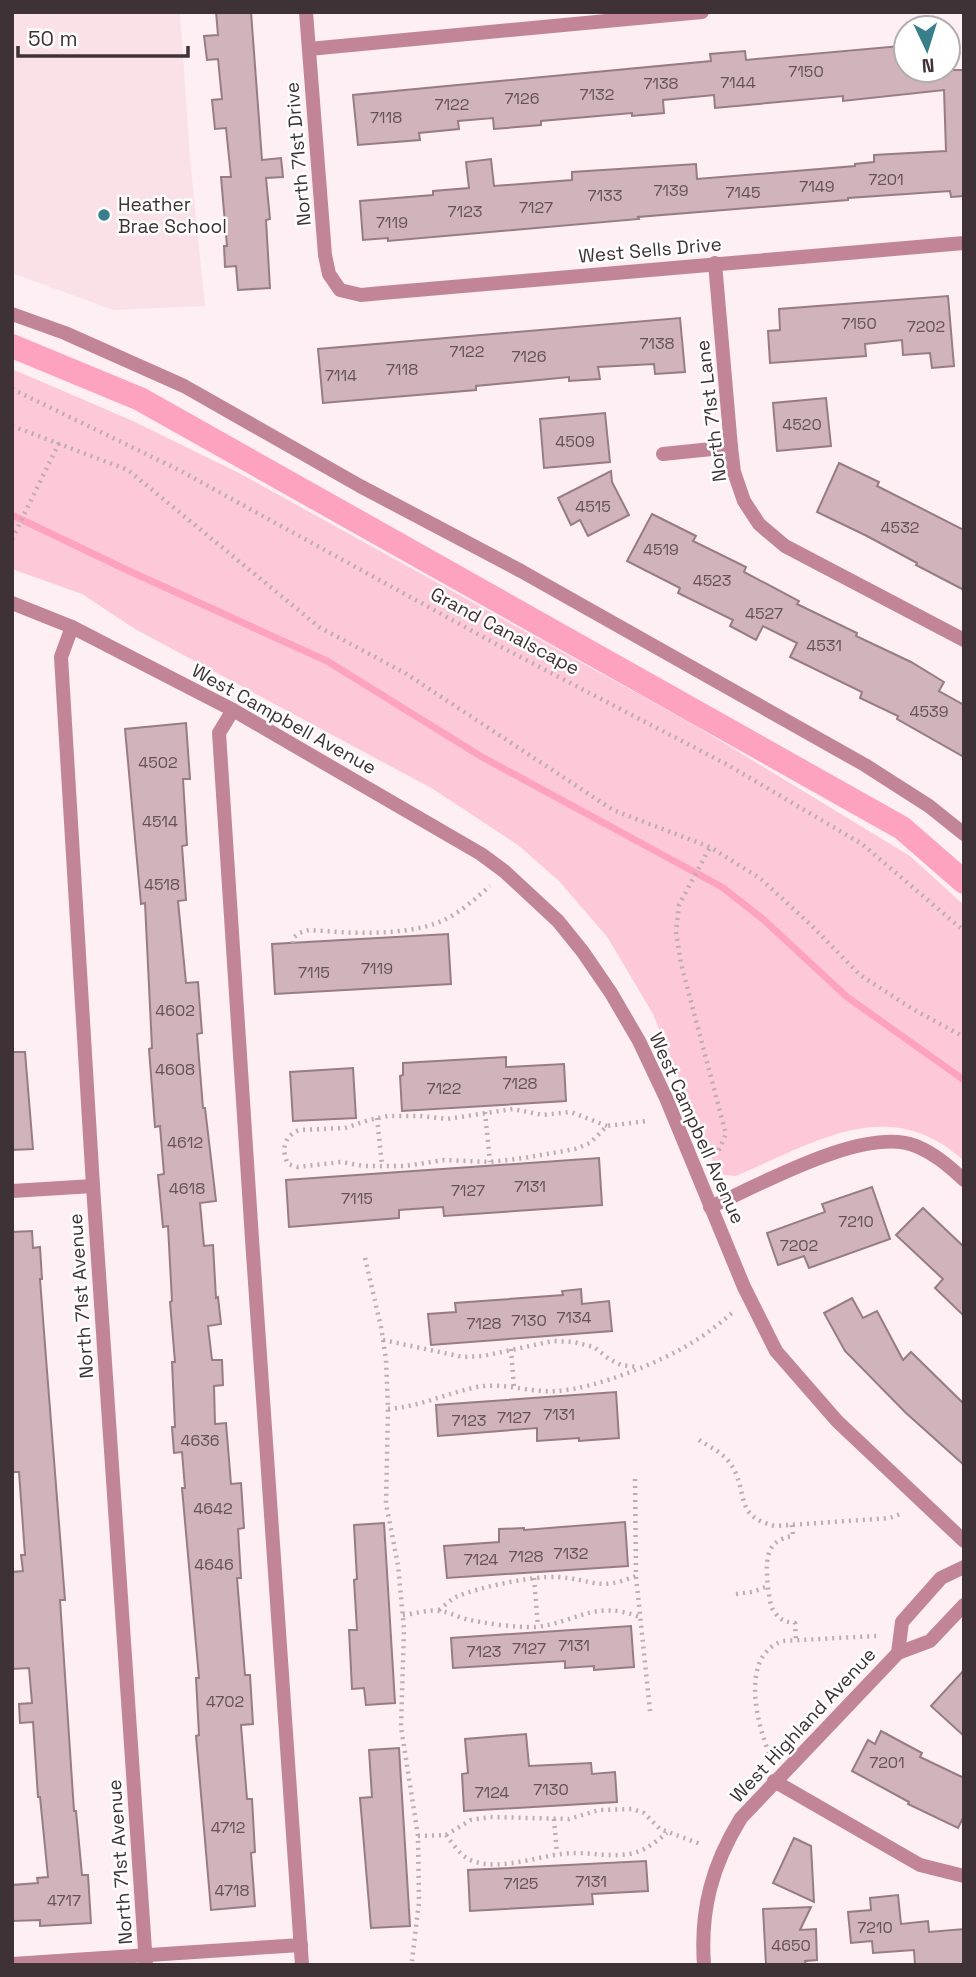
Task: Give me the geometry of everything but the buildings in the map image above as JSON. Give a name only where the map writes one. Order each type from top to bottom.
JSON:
[{"type":"street","name":"North 71st Drive","points":[[306,12],[326,255],[329,274],[340,290]]},
{"type":"street","points":[[309,49],[702,12]]},
{"type":"street","name":"West Sells Drive","points":[[340,290],[361,295],[964,243]]},
{"type":"street","name":"North 71st Lane","points":[[715,263],[734,472],[744,501],[759,524],[785,546],[964,640]]},
{"type":"street","points":[[12,314],[65,333],[184,386],[865,765],[929,806],[964,834]]},
{"type":"street","points":[[663,454],[731,447]]},
{"type":"street","name":"West Campbell Avenue","points":[[12,603],[72,627],[233,709],[481,854],[504,871],[558,921],[583,952],[639,1041],[694,1164],[744,1287],[776,1351],[837,1421],[964,1541]]},
{"type":"street","name":"North 71st Avenue","points":[[72,627],[61,657],[93,1186],[146,1961]]},
{"type":"street","points":[[233,709],[219,733],[302,1965]]},
{"type":"street","points":[[710,1207],[833,1152],[883,1140],[914,1145],[942,1159],[964,1180]]},
{"type":"street","points":[[12,1191],[93,1186]]},
{"type":"street","name":"West Highland Avenue","points":[[898,1653],[902,1622],[941,1578],[964,1567]]},
{"type":"street","name":"West Highland Avenue","points":[[704,1965],[702,1944],[708,1893],[714,1870],[741,1818],[898,1653],[930,1641],[964,1605]]},
{"type":"street","points":[[774,1781],[920,1865],[964,1876]]},
{"type":"street","points":[[12,1964],[146,1961],[301,1945]]},
{"type":"path","name":"Grand Canalscape","points":[[12,389],[179,470],[493,642],[728,765],[862,844],[964,931]]},
{"type":"path","points":[[12,426],[128,470],[319,627],[405,673],[613,810],[710,847],[761,879],[860,975],[911,1008],[964,1037]]},
{"type":"path","points":[[12,539],[59,443]]},
{"type":"path","points":[[694,1164],[718,1152],[726,1134],[681,964],[676,932],[679,905],[710,847]]},
{"type":"path","points":[[293,943],[293,938],[299,933],[309,930],[385,932],[442,921],[466,907],[490,886]]},
{"type":"path","points":[[607,1126],[590,1143],[575,1149],[490,1162],[444,1160],[405,1166],[341,1162],[298,1167],[288,1164],[283,1154],[286,1140],[299,1130],[345,1128],[377,1118],[420,1116],[447,1119],[513,1109],[543,1115],[571,1112],[607,1126],[647,1121]]},
{"type":"path","points":[[485,1112],[490,1162]]},
{"type":"path","points":[[377,1118],[382,1166]]},
{"type":"path","points":[[365,1258],[383,1340],[388,1409],[386,1504],[398,1565],[403,1615],[401,1727],[418,1836],[419,1902],[412,1961]]},
{"type":"path","points":[[388,1409],[437,1400],[477,1387],[496,1385],[534,1392],[586,1387],[640,1367],[692,1343],[732,1313]]},
{"type":"path","points":[[383,1340],[463,1357],[483,1356],[553,1341],[574,1342],[594,1346],[621,1365],[640,1367]]},
{"type":"path","points":[[511,1349],[514,1388]]},
{"type":"path","points":[[699,1440],[728,1460],[741,1486],[744,1508],[761,1523],[792,1525],[890,1518],[903,1513]]},
{"type":"path","points":[[635,1479],[636,1576],[649,1711]]},
{"type":"path","points":[[792,1525],[793,1536],[782,1537],[774,1543],[766,1564],[771,1606],[785,1622],[795,1623],[796,1641]]},
{"type":"path","points":[[438,1610],[456,1597],[534,1578],[559,1577],[613,1585],[636,1576]]},
{"type":"path","points":[[534,1578],[537,1626]]},
{"type":"path","points":[[736,1594],[768,1586]]},
{"type":"path","points":[[403,1615],[438,1610],[467,1619],[524,1627],[603,1609],[622,1611],[639,1617]]},
{"type":"path","points":[[769,1753],[760,1731],[756,1710],[757,1674],[765,1652],[771,1645],[876,1636]]},
{"type":"path","points":[[418,1836],[446,1835],[471,1820],[490,1817],[569,1819],[599,1810],[633,1809],[644,1813],[660,1829],[703,1845]]},
{"type":"path","points":[[554,1819],[557,1854]]},
{"type":"path","points":[[446,1835],[463,1855],[472,1861],[489,1863],[520,1862],[557,1854],[622,1855],[642,1850],[668,1833]]},
{"type":"shaded area","name":"Heather Brae School","points":[[12,12],[180,12],[190,157],[205,306],[113,310],[12,273]]},
{"type":"shaded area","points":[[12,369],[133,421],[241,474],[696,726],[910,856],[964,905],[964,1161],[936,1140],[908,1130],[879,1127],[851,1130],[794,1150],[736,1176],[724,1175],[714,1165],[653,1014],[608,938],[559,881],[518,845],[433,789],[135,629],[82,594],[12,569]]},
{"type":"waterway","points":[[12,346],[140,399],[902,828],[964,882]]},
{"type":"waterway","points":[[12,515],[327,661],[482,757],[722,887],[764,920],[847,997],[964,1080]]},
{"type":"place","name":"Heather Brae School","points":[[104,215]]}]
